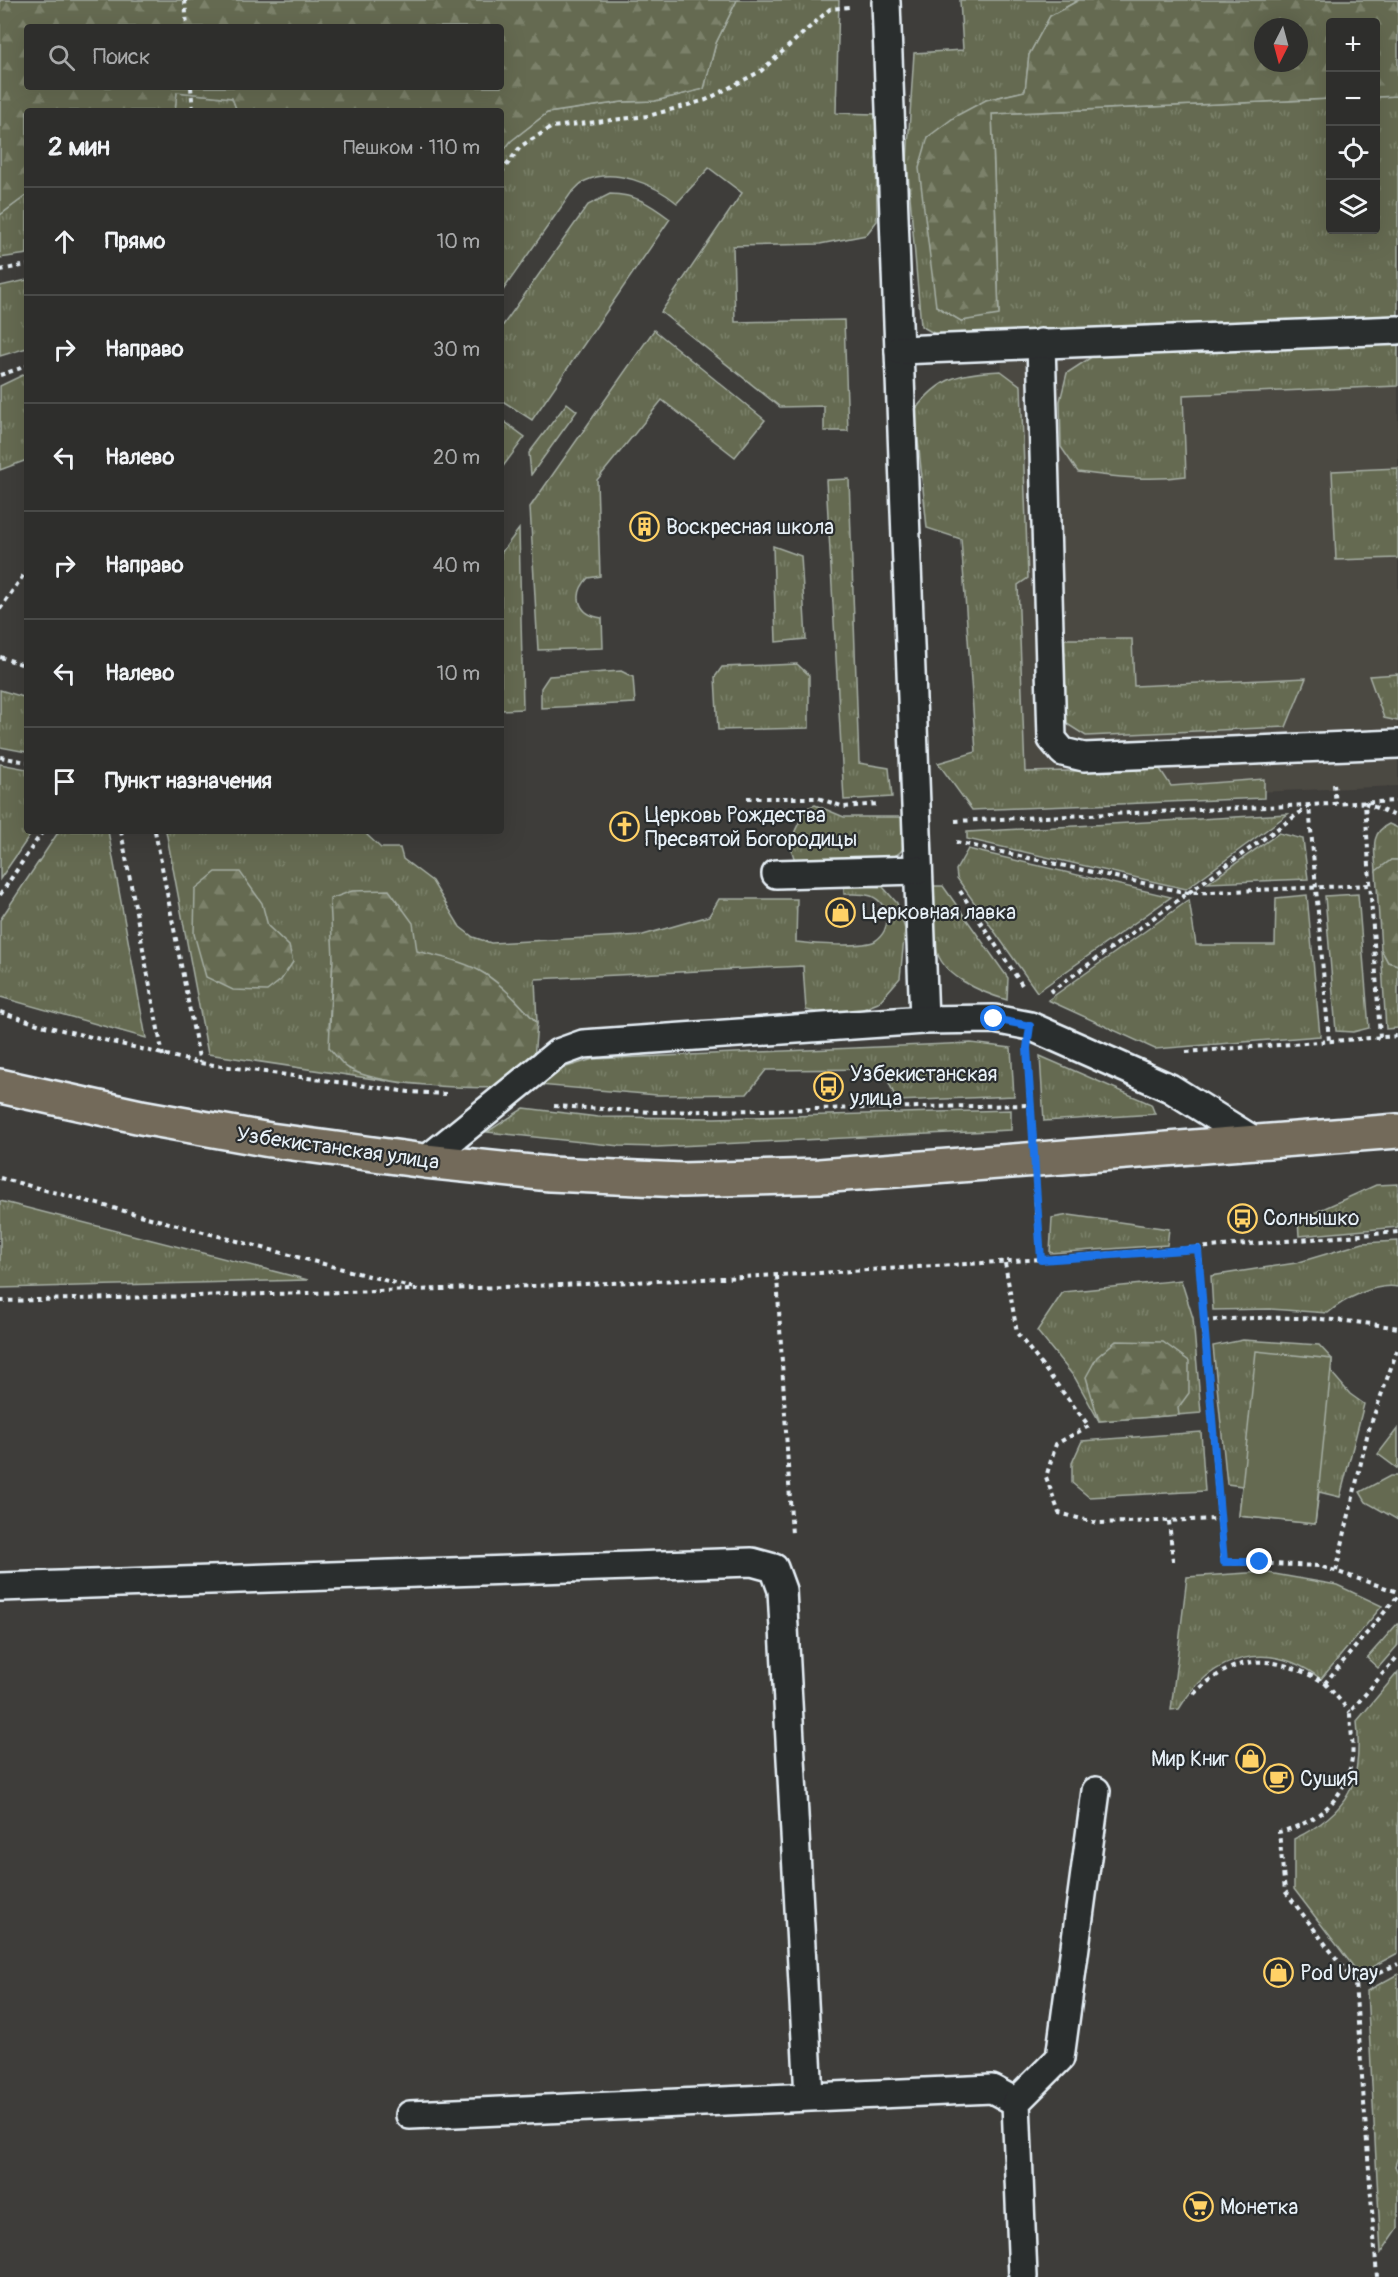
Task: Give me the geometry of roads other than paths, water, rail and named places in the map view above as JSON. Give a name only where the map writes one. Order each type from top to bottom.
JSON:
[{"type":"main road","name":"Узбекистанская улица","points":[[0,1086],[130,1115],[270,1140],[425,1161],[550,1174],[682,1180],[819,1176],[1398,1131]]},
{"type":"lane","points":[[886,2],[924,1020]]},
{"type":"lane","points":[[899,350],[1398,330]]},
{"type":"lane","points":[[1041,343],[1052,739],[1063,752],[1084,757],[1398,744]]},
{"type":"lane","points":[[776,874],[918,870]]},
{"type":"lane","points":[[425,1161],[558,1053],[583,1044],[924,1020],[994,1019],[1032,1015],[1170,1088],[1258,1143]]},
{"type":"lane","points":[[0,1587],[752,1562],[774,1568],[782,1590],[809,2096]]},
{"type":"lane","points":[[1023,2277],[1016,2102],[1060,2058],[1096,1791]]},
{"type":"lane","points":[[410,2115],[992,2089],[1016,2102]]},
{"type":"place","name":"Воскресная школа","points":[[645,527]]},
{"type":"place","name":"Церковь Рождества Пресвятой Богородицы","points":[[624,827]]},
{"type":"place","name":"Церковная лавка","points":[[841,912]]},
{"type":"place","name":"Узбекистанская улица","points":[[829,1086]]},
{"type":"place","name":"Солнышко","points":[[1242,1218]]},
{"type":"place","name":"Мир Книг","points":[[1250,1759]]},
{"type":"place","name":"СушиЯ","points":[[1279,1779]]},
{"type":"place","name":"Pod Uray","points":[[1279,1973]]},
{"type":"place","name":"Монетка","points":[[1199,2207]]}]
